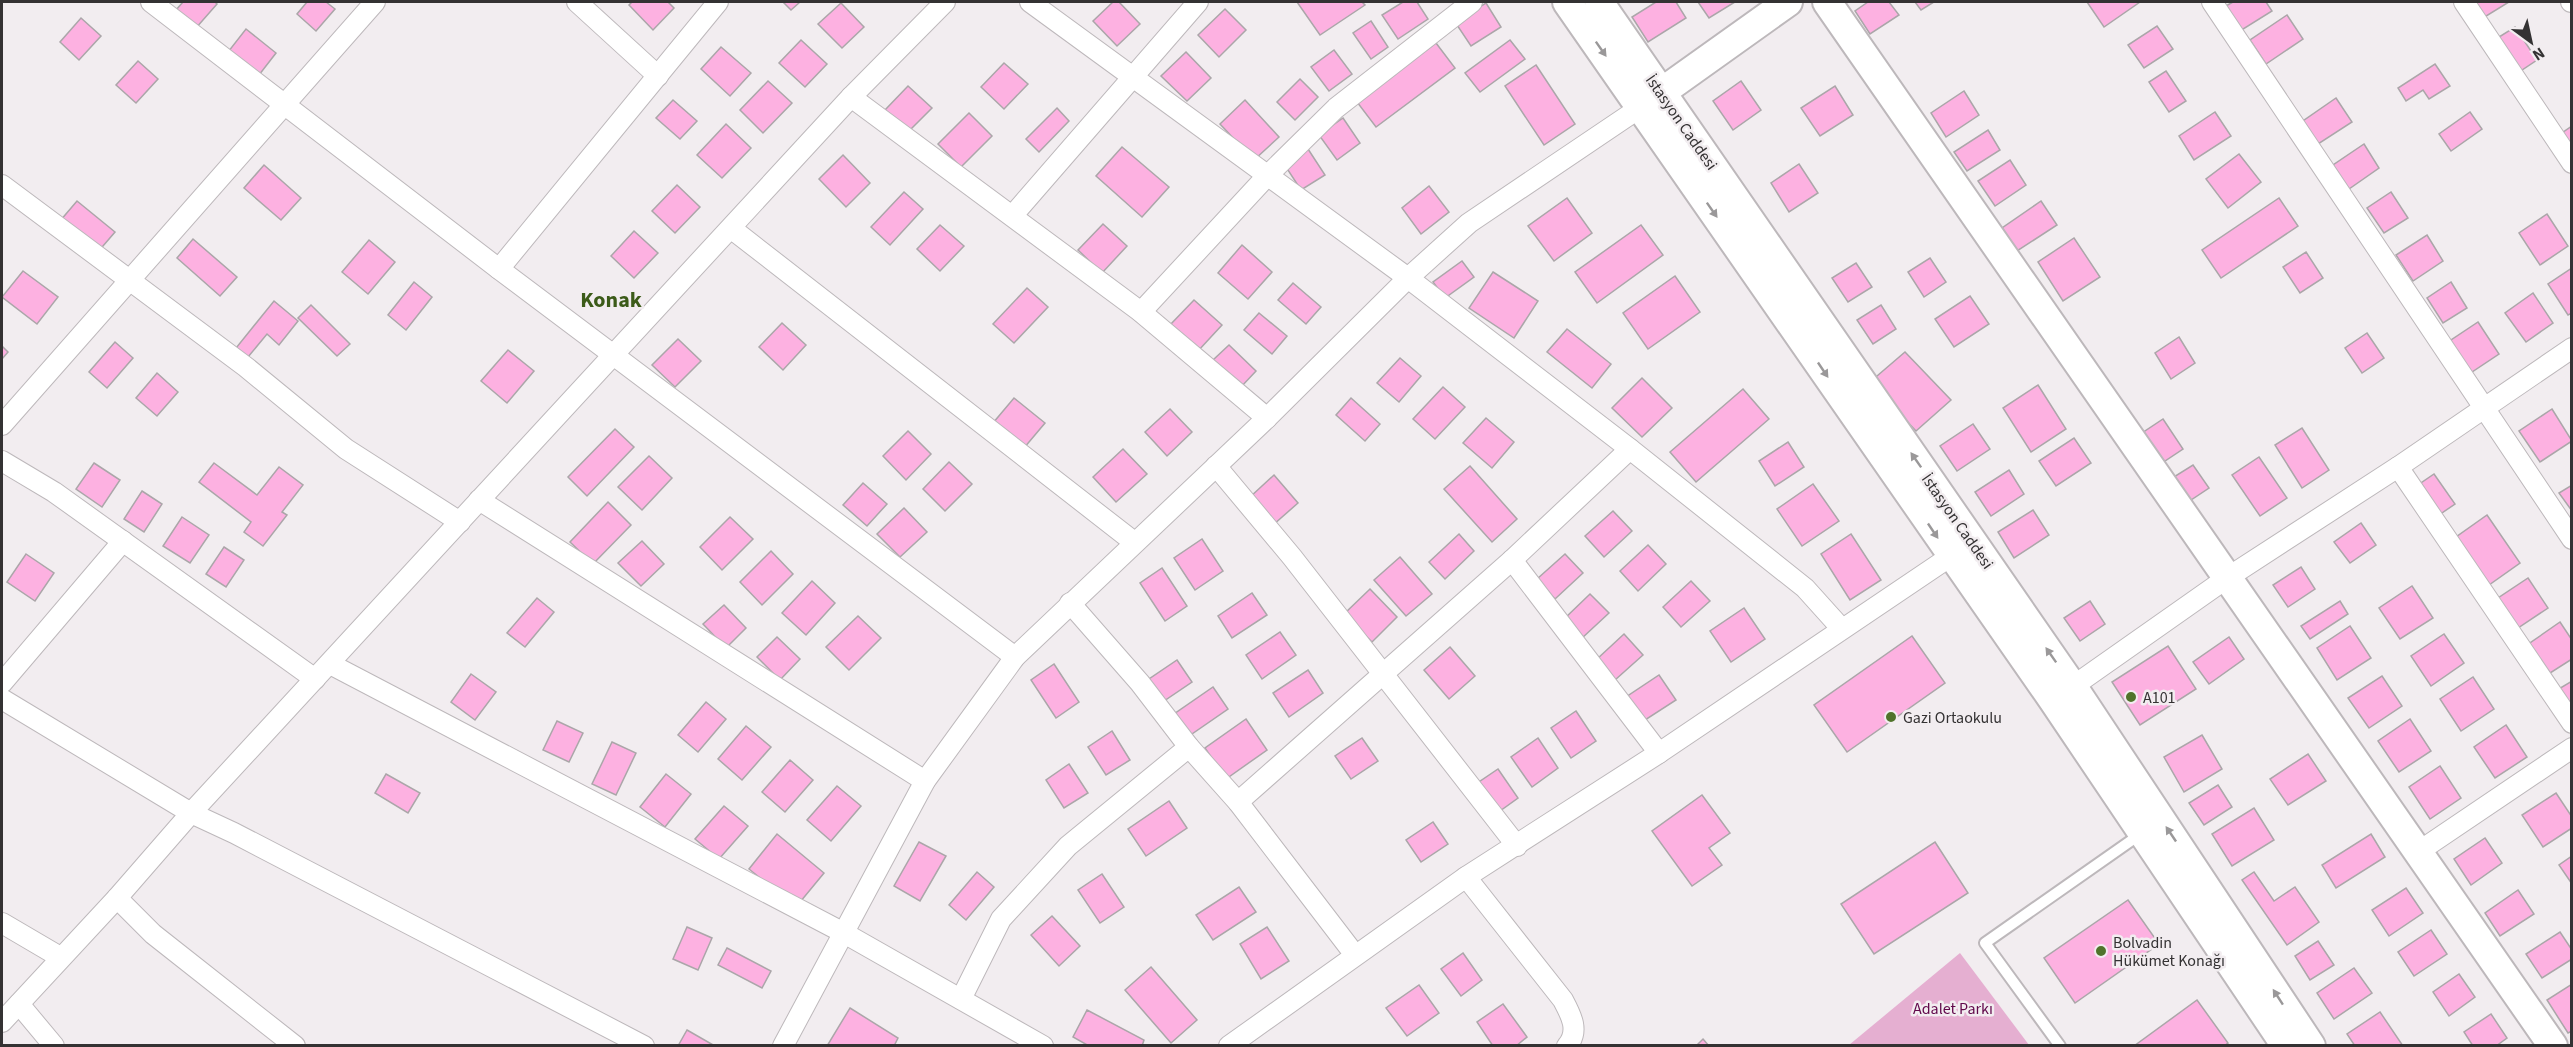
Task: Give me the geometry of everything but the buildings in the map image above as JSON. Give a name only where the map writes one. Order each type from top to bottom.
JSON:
[{"type":"main road","points":[[1567,2],[1651,99],[1950,556],[2063,693],[2143,833],[2286,1046]]},
{"type":"main road","name":"İstasyon Caddesi","points":[[1599,2],[1651,99],[2311,1046]]},
{"type":"main road","points":[[1651,99],[1788,2]]},
{"type":"main road","points":[[1827,2],[2553,1046]]},
{"type":"street","points":[[151,2],[614,357],[1015,657]]},
{"type":"street","points":[[2,425],[375,2]]},
{"type":"street","points":[[577,2],[658,75]]},
{"type":"street","points":[[499,269],[718,2]]},
{"type":"street","points":[[2,1022],[117,898],[191,813],[614,357],[851,97],[945,2]]},
{"type":"street","points":[[1030,2],[1408,278],[1630,449],[1805,588],[1841,628]]},
{"type":"street","points":[[1013,215],[1198,2]]},
{"type":"street","points":[[1141,312],[1267,176],[1336,108],[1472,2]]},
{"type":"street","points":[[2212,2],[2485,407],[2571,539]]},
{"type":"street","points":[[2464,2],[2571,163]]},
{"type":"street","points":[[851,97],[1141,312],[1268,418]]},
{"type":"street","points":[[783,1046],[925,781],[1015,657],[1134,542],[1268,418],[1408,278],[1469,223],[1651,99]]},
{"type":"street","points":[[2,185],[246,367],[346,449],[460,522]]},
{"type":"street","points":[[732,228],[1134,542]]},
{"type":"street","points":[[2063,693],[2227,578],[2398,467],[2485,407],[2568,358]]},
{"type":"street","points":[[1239,802],[1512,560],[1630,449]]},
{"type":"street","points":[[2,461],[54,492],[315,679]]},
{"type":"street","points":[[1216,466],[1293,557],[1516,846]]},
{"type":"street","points":[[2398,467],[2571,723]]},
{"type":"street","points":[[479,500],[925,781]]},
{"type":"street","points":[[2,683],[123,541]]},
{"type":"street","points":[[1229,1046],[1466,877],[1659,753],[1950,556]]},
{"type":"street","points":[[1512,560],[1659,753]]},
{"type":"street","points":[[1070,603],[1140,683],[1189,747],[1239,802],[1355,955]]},
{"type":"street","points":[[330,664],[844,933],[1043,1046]]},
{"type":"street","points":[[2,699],[191,813],[234,833],[644,1046]]},
{"type":"street","points":[[961,999],[1000,920],[1013,905],[1068,846],[1189,747]]},
{"type":"street","points":[[2418,852],[2571,748]]},
{"type":"street","points":[[1466,877],[1563,1000],[1574,1022],[1570,1043],[1567,1046]]},
{"type":"street","points":[[117,898],[153,934],[295,1046]]},
{"type":"street","points":[[2,923],[60,957]]},
{"type":"street","points":[[19,1004],[54,1046]]},
{"type":"lane","points":[[2060,1046],[1985,944],[2143,833]]},
{"type":"green space","name":"Adalet Parkı","points":[[1960,953],[2029,1045],[1849,1045]]},
{"type":"place","name":"A101","points":[[2131,697]]},
{"type":"place","name":"Gazi Ortaokulu","points":[[1891,717]]},
{"type":"place","name":"Bolvadin Hükümet Konağı","points":[[2101,951]]},
{"type":"district","name":"Konak","points":[[611,299]]}]
